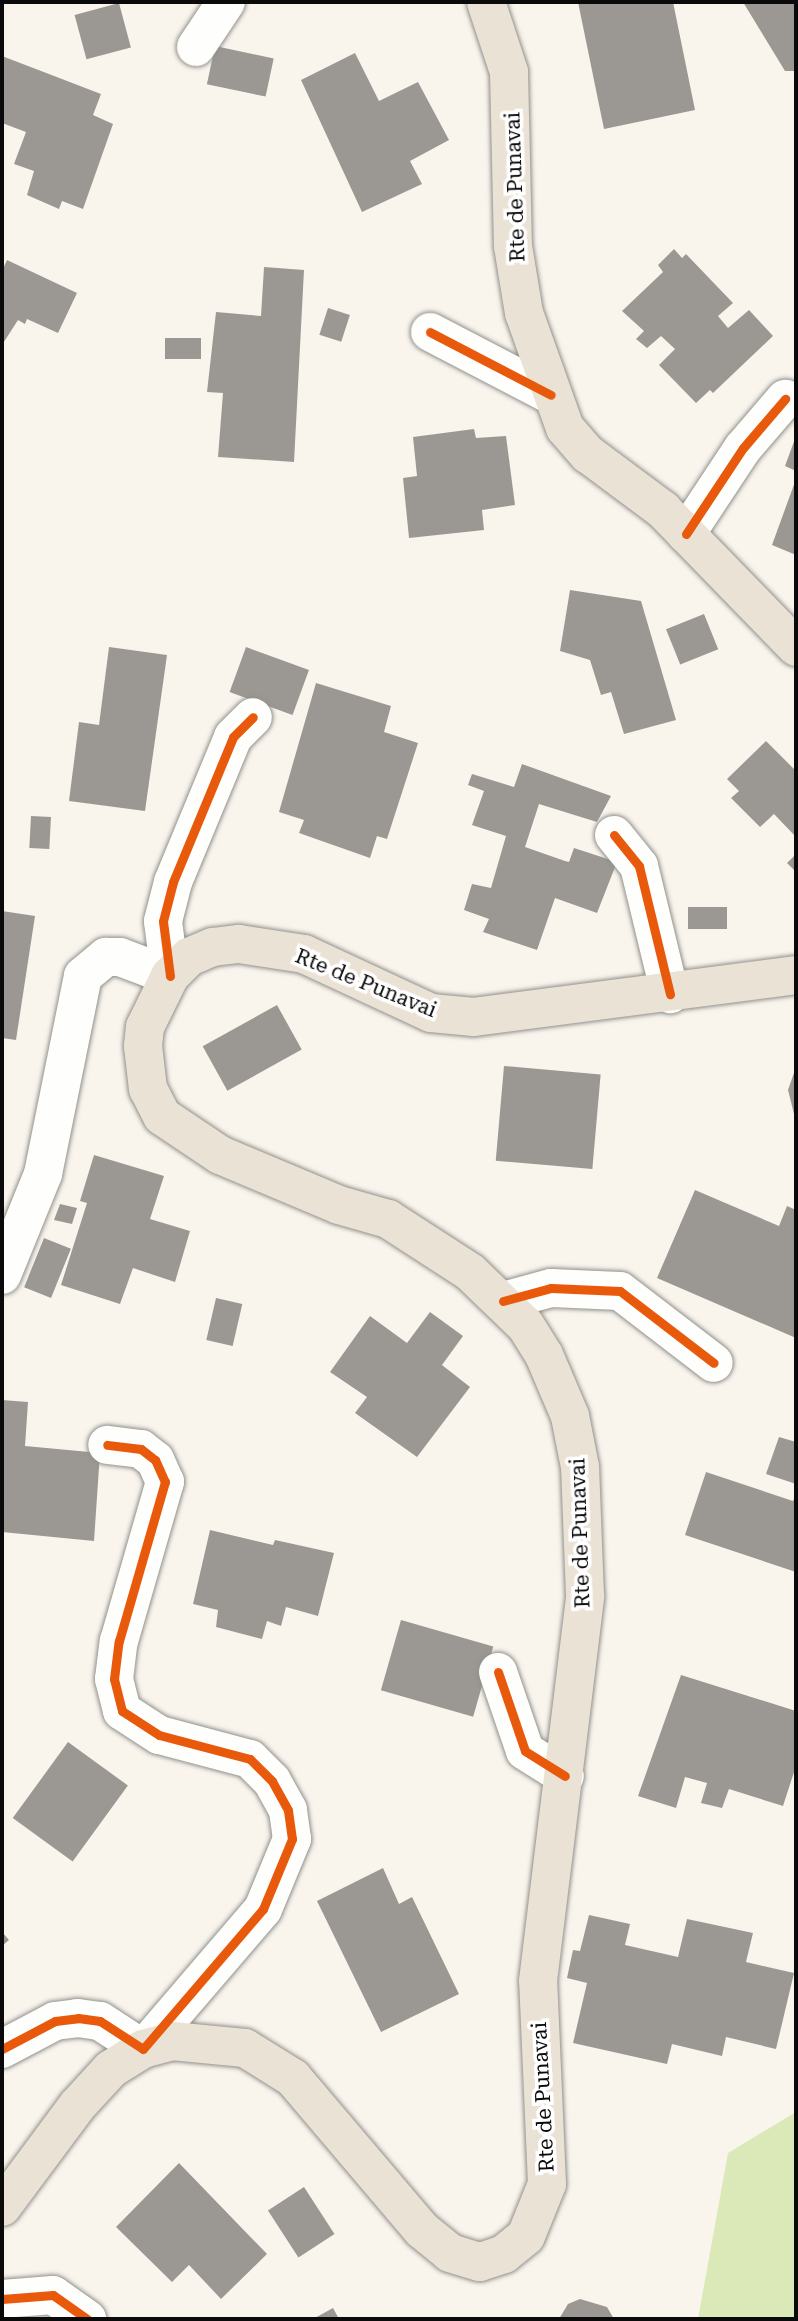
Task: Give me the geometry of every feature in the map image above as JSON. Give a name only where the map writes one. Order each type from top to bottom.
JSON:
[{"type":"main road","name":"Rte de Punavai","points":[[486,2],[509,72],[513,246],[524,313],[551,395],[565,428],[588,454],[686,534],[796,647]]},
{"type":"main road","name":"Rte de Punavai","points":[[3,2204],[77,2106],[111,2069],[143,2049],[172,2041],[245,2048],[293,2078],[422,2230],[450,2253],[480,2262],[504,2254],[526,2236],[547,2184],[538,1981],[586,1596],[580,1467],[562,1391],[530,1332],[503,1301],[470,1272],[388,1219],[339,1205],[220,1155],[162,1116],[148,1089],[143,1046],[145,1027],[170,976],[189,957],[213,947],[239,944],[304,954],[431,1013],[474,1017],[670,994],[796,975]]},
{"type":"street","points":[[196,47],[226,2]]},
{"type":"street","points":[[430,332],[551,395]]},
{"type":"street","points":[[686,534],[743,448],[785,399]]},
{"type":"street","points":[[2,1275],[43,1174],[83,976],[106,957],[120,957],[170,976],[163,921],[173,882],[233,737],[253,717]]},
{"type":"street","points":[[614,835],[639,866],[670,994]]},
{"type":"street","points":[[503,1301],[551,1288],[620,1291],[714,1363]]},
{"type":"street","points":[[2,2049],[55,2021],[78,2018],[100,2021],[143,2049],[263,1909],[292,1839],[288,1810],[272,1781],[250,1759],[159,1735],[122,1711],[114,1679],[119,1641],[165,1482],[155,1460],[141,1449],[107,1445]]},
{"type":"street","points":[[498,1672],[525,1751],[565,1776]]},
{"type":"street","points":[[2,2299],[53,2295],[81,2311],[87,2319]]},
{"type":"green space","points":[[796,2112],[796,2319],[698,2319],[728,2153]]},
{"type":"building","points":[[578,2],[673,2],[695,110],[604,129]]},
{"type":"building","points":[[743,2],[796,2],[796,71],[785,71]]},
{"type":"building","points":[[119,3],[131,47],[86,59],[75,15]]},
{"type":"building","points":[[215,46],[274,58],[266,97],[207,84]]},
{"type":"building","points":[[355,53],[379,101],[418,82],[449,140],[410,161],[422,184],[362,212],[301,80]]},
{"type":"building","points":[[2,56],[101,94],[93,115],[113,124],[83,209],[62,201],[59,209],[27,195],[34,171],[14,164],[26,132],[2,123]]},
{"type":"building","points":[[674,249],[682,258],[686,254],[733,303],[718,316],[728,328],[749,310],[773,336],[713,393],[710,390],[696,403],[659,365],[675,349],[661,336],[647,348],[636,339],[644,331],[622,311],[663,272],[658,265]]},
{"type":"building","points":[[7,260],[77,293],[58,333],[27,319],[25,324],[18,320],[2,345],[2,271]]},
{"type":"building","points":[[264,267],[304,270],[294,462],[218,457],[223,393],[207,392],[216,312],[261,316]]},
{"type":"building","points":[[328,308],[350,315],[341,342],[319,335]]},
{"type":"building","points":[[165,338],[201,338],[201,359],[165,359]]},
{"type":"building","points":[[474,429],[476,438],[506,436],[515,505],[482,510],[484,530],[409,538],[403,478],[417,476],[413,437]]},
{"type":"building","points":[[796,436],[796,471],[785,466]]},
{"type":"building","points":[[796,479],[796,555],[772,545]]},
{"type":"building","points":[[570,590],[641,601],[676,720],[624,734],[611,692],[601,695],[590,660],[560,651]]},
{"type":"building","points":[[704,614],[718,649],[680,665],[666,629]]},
{"type":"building","points":[[109,647],[167,655],[145,811],[69,801],[79,722],[99,725]]},
{"type":"building","points":[[246,647],[309,670],[293,715],[230,692]]},
{"type":"building","points":[[316,683],[391,706],[384,732],[418,743],[387,839],[377,836],[370,858],[299,833],[304,820],[279,812]]},
{"type":"building","points":[[766,741],[796,771],[796,837],[774,814],[760,827],[731,798],[739,791],[727,779]]},
{"type":"building","points":[[522,764],[611,796],[597,822],[539,804],[525,847],[569,862],[574,848],[617,862],[597,913],[555,898],[537,950],[483,932],[489,919],[464,910],[472,884],[491,888],[506,836],[472,825],[484,791],[468,785],[472,774],[514,787]]},
{"type":"building","points":[[31,816],[51,817],[49,849],[29,848]]},
{"type":"building","points":[[796,854],[796,872],[787,863]]},
{"type":"building","points":[[688,907],[727,907],[727,929],[688,929]]},
{"type":"building","points":[[2,911],[35,916],[16,1040],[2,1038]]},
{"type":"building","points":[[277,1005],[302,1050],[227,1091],[203,1046]]},
{"type":"building","points":[[504,1066],[601,1074],[592,1169],[496,1161]]},
{"type":"building","points":[[796,1067],[796,1122],[788,1090]]},
{"type":"building","points":[[94,1155],[164,1176],[150,1219],[190,1231],[175,1282],[133,1268],[120,1304],[61,1285],[87,1203],[80,1201]]},
{"type":"building","points":[[695,1190],[779,1226],[787,1206],[796,1210],[796,1338],[657,1278]]},
{"type":"building","points":[[60,1204],[77,1208],[72,1224],[54,1220]]},
{"type":"building","points":[[44,1238],[71,1249],[51,1298],[24,1287]]},
{"type":"building","points":[[216,1298],[242,1304],[233,1346],[206,1340]]},
{"type":"building","points":[[430,1312],[463,1336],[442,1365],[470,1387],[417,1457],[355,1413],[367,1397],[330,1372],[370,1316],[407,1343]]},
{"type":"building","points":[[2,1400],[28,1402],[25,1446],[100,1453],[94,1541],[2,1532]]},
{"type":"building","points":[[779,1437],[796,1442],[796,1484],[766,1474]]},
{"type":"building","points":[[706,1472],[793,1501],[796,1494],[796,1572],[685,1535]]},
{"type":"building","points":[[210,1530],[273,1545],[275,1540],[334,1553],[318,1616],[286,1607],[281,1626],[267,1621],[262,1639],[216,1627],[218,1610],[193,1604]]},
{"type":"building","points":[[401,1620],[493,1646],[473,1717],[381,1690]]},
{"type":"building","points":[[681,1675],[796,1711],[796,1766],[783,1806],[729,1789],[722,1808],[701,1803],[707,1783],[685,1777],[676,1808],[638,1796]]},
{"type":"building","points":[[68,1742],[128,1785],[73,1862],[13,1818]]},
{"type":"building","points":[[383,1868],[399,1904],[412,1897],[459,1994],[381,2032],[317,1901]]},
{"type":"building","points":[[589,1915],[630,1924],[625,1945],[678,1957],[687,1919],[753,1933],[746,1962],[794,1973],[776,2049],[726,2037],[722,2056],[672,2044],[667,2064],[573,2043],[587,1983],[567,1978],[573,1950],[580,1951]]},
{"type":"building","points":[[2,1932],[9,1940],[2,1946]]},
{"type":"building","points":[[179,2163],[267,2254],[221,2299],[189,2265],[172,2282],[116,2227]]},
{"type":"building","points":[[304,2187],[334,2234],[298,2257],[268,2210]]},
{"type":"building","points":[[580,2299],[607,2307],[614,2319],[559,2319],[568,2304]]},
{"type":"building","points":[[333,2308],[339,2319],[313,2319]]},
{"type":"cycle path","points":[[430,332],[551,395]]},
{"type":"cycle path","points":[[686,534],[743,448],[785,399]]},
{"type":"cycle path","points":[[170,976],[163,921],[173,882],[233,737],[253,717]]},
{"type":"cycle path","points":[[614,835],[639,866],[670,994]]},
{"type":"cycle path","points":[[503,1301],[551,1288],[620,1291],[714,1363]]},
{"type":"cycle path","points":[[2,2049],[55,2021],[78,2018],[100,2021],[143,2049],[263,1909],[292,1839],[288,1810],[272,1781],[250,1759],[159,1735],[122,1711],[114,1679],[119,1641],[165,1482],[155,1460],[141,1449],[107,1445]]},
{"type":"cycle path","points":[[498,1672],[525,1751],[565,1776]]},
{"type":"cycle path","points":[[2,2299],[53,2295],[87,2319]]}]
